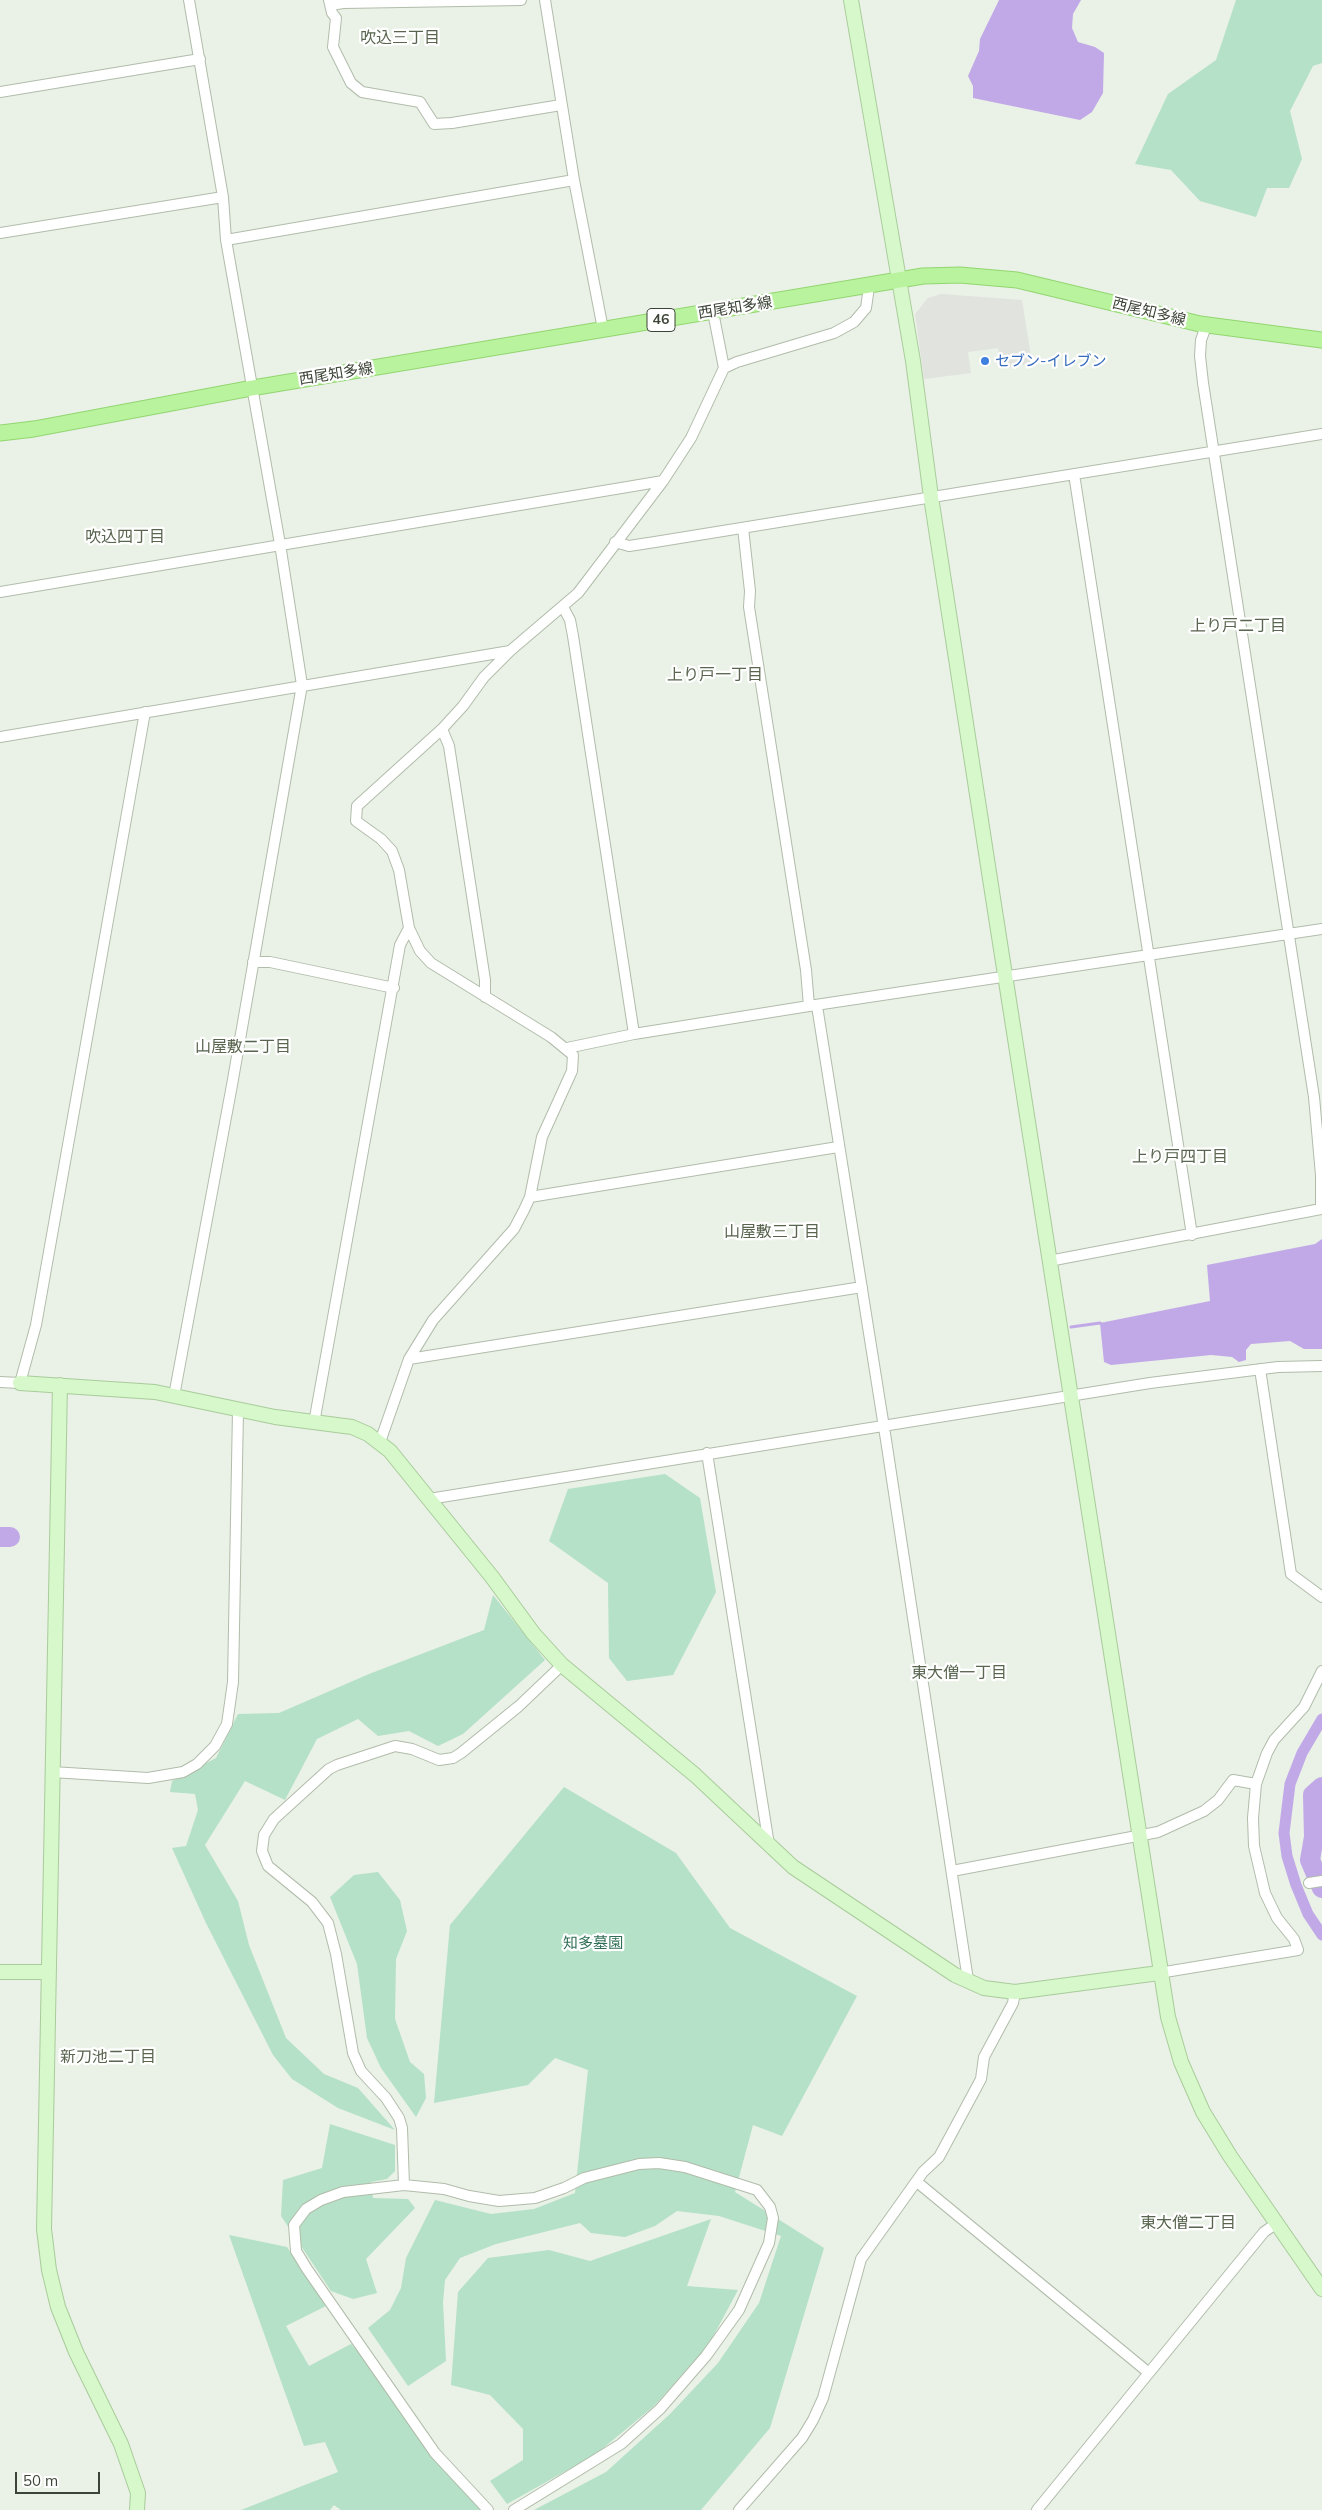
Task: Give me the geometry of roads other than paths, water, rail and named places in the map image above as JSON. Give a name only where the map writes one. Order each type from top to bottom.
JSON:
[{"type":"main road","name":"西尾知多線","points":[[0,433],[34,429],[252,388],[603,329],[869,287],[923,276],[960,275],[1017,280],[1200,324],[1322,340]]},
{"type":"street","points":[[174,1396],[302,685],[280,544],[226,240],[223,197],[189,0]]},
{"type":"street","points":[[521,0],[330,3],[332,13],[336,18],[333,47],[351,83],[362,92],[420,102],[434,124],[452,123],[561,105]]},
{"type":"street","points":[[544,0],[574,180],[603,329]]},
{"type":"street","points":[[851,0],[913,361],[931,497],[1049,1261],[1160,1973],[1170,2024],[1189,2083],[1203,2112],[1230,2156],[1322,2290]]},
{"type":"street","points":[[0,92],[200,59]]},
{"type":"street","points":[[226,240],[574,180]]},
{"type":"street","points":[[0,233],[223,197]]},
{"type":"street","points":[[724,368],[737,362],[834,333],[854,322],[866,308],[869,287]]},
{"type":"street","points":[[380,1442],[409,1359],[433,1320],[514,1229],[530,1196],[542,1137],[572,1071],[573,1055],[567,1048],[430,963],[420,950],[410,928],[399,870],[392,851],[381,839],[356,821],[357,806],[442,729],[464,706],[484,678],[510,651],[578,593],[663,480],[691,438],[724,368],[712,312]]},
{"type":"street","points":[[1049,1261],[1321,1209],[1321,1175],[1314,1097],[1214,451],[1200,356],[1201,340],[1204,332],[1200,324]]},
{"type":"street","points":[[615,542],[629,546],[1322,434]]},
{"type":"street","points":[[1074,474],[1192,1235]]},
{"type":"street","points":[[0,592],[663,480]]},
{"type":"street","points":[[743,528],[750,590],[749,607],[806,970],[862,1287],[968,1980]]},
{"type":"street","points":[[563,606],[570,620],[573,636],[634,1034]]},
{"type":"street","points":[[0,737],[510,651]]},
{"type":"street","points":[[20,1383],[36,1325],[145,712]]},
{"type":"street","points":[[442,729],[449,746],[485,980],[485,997]]},
{"type":"street","points":[[314,1423],[394,988],[400,946],[410,928]]},
{"type":"street","points":[[567,1048],[634,1034],[1322,929]]},
{"type":"street","points":[[253,962],[270,962],[394,988]]},
{"type":"street","points":[[530,1196],[838,1146]]},
{"type":"street","points":[[409,1359],[862,1287]]},
{"type":"street","points":[[429,1499],[1071,1395],[1260,1369],[1322,1366]]},
{"type":"street","points":[[1260,1369],[1291,1574],[1322,1597]]},
{"type":"street","points":[[0,1382],[155,1392],[238,1410],[314,1423],[352,1427],[380,1442],[390,1451],[492,1577],[533,1633],[562,1665],[695,1775],[793,1867],[955,1975],[984,1988],[1015,1992],[1160,1973],[1298,1950],[1294,1939],[1277,1918],[1259,1876],[1252,1832],[1256,1784],[1274,1740],[1304,1707],[1322,1671]]},
{"type":"street","points":[[60,1385],[47,1972],[44,2230],[49,2270],[58,2307],[76,2352],[121,2444],[138,2493],[137,2510]]},
{"type":"street","points":[[52,1772],[148,1778],[183,1772],[197,1764],[215,1746],[227,1724],[233,1682],[238,1410]]},
{"type":"street","points":[[707,1453],[769,1846]]},
{"type":"street","points":[[404,2185],[402,2128],[399,2118],[386,2098],[361,2071],[353,2053],[336,1954],[328,1923],[312,1902],[268,1866],[262,1850],[264,1835],[274,1819],[329,1769],[337,1765],[395,1746],[412,1749],[439,1760],[461,1753],[519,1706],[562,1665]]},
{"type":"street","points":[[952,1871],[1041,1855],[1054,1850],[1140,1836],[1180,1823],[1204,1811],[1218,1800],[1233,1780],[1256,1784]]},
{"type":"street","points":[[1308,1883],[1322,1881]]},
{"type":"street","points":[[0,1972],[47,1972]]},
{"type":"street","points":[[740,2510],[802,2438],[813,2420],[823,2398],[861,2260],[923,2172],[940,2157],[981,2079],[984,2058],[1013,2003],[1015,1992]]},
{"type":"street","points":[[488,2510],[435,2453],[296,2251],[294,2225],[306,2209],[321,2200],[344,2192],[404,2185],[444,2189],[484,2199],[513,2201],[535,2198],[564,2188],[584,2178],[626,2165],[658,2163],[685,2167],[744,2184],[757,2190],[770,2206],[773,2232],[752,2285],[739,2310],[699,2364],[660,2409],[621,2444],[514,2510]]},
{"type":"street","points":[[917,2182],[1149,2373]]},
{"type":"street","points":[[1037,2510],[1264,2232],[1277,2223]]},
{"type":"waterway","points":[[1071,1327],[1100,1323],[1104,1326]]},
{"type":"waterway","points":[[0,1537],[10,1537]]},
{"type":"waterway","points":[[1322,1719],[1302,1753],[1290,1784],[1284,1833],[1287,1856],[1296,1885],[1308,1914],[1322,1935]]},
{"type":"waterway","points":[[1322,1787],[1313,1795],[1314,1837],[1310,1860],[1322,1888]]},
{"type":"place","name":"セブン-イレブン","points":[[985,361]]},
{"type":"district","name":"吹込三丁目","points":[[400,38]]},
{"type":"district","name":"吹込四丁目","points":[[125,537]]},
{"type":"district","name":"上り戸二丁目","points":[[1238,626]]},
{"type":"district","name":"上り戸一丁目","points":[[715,675]]},
{"type":"district","name":"山屋敷二丁目","points":[[243,1047]]},
{"type":"district","name":"上り戸四丁目","points":[[1180,1157]]},
{"type":"district","name":"山屋敷三丁目","points":[[772,1232]]},
{"type":"district","name":"東大僧一丁目","points":[[959,1673]]},
{"type":"district","name":"新刀池二丁目","points":[[108,2057]]},
{"type":"district","name":"東大僧二丁目","points":[[1188,2223]]},
{"type":"park label","name":"知多墓園","points":[[593,1943]]}]
